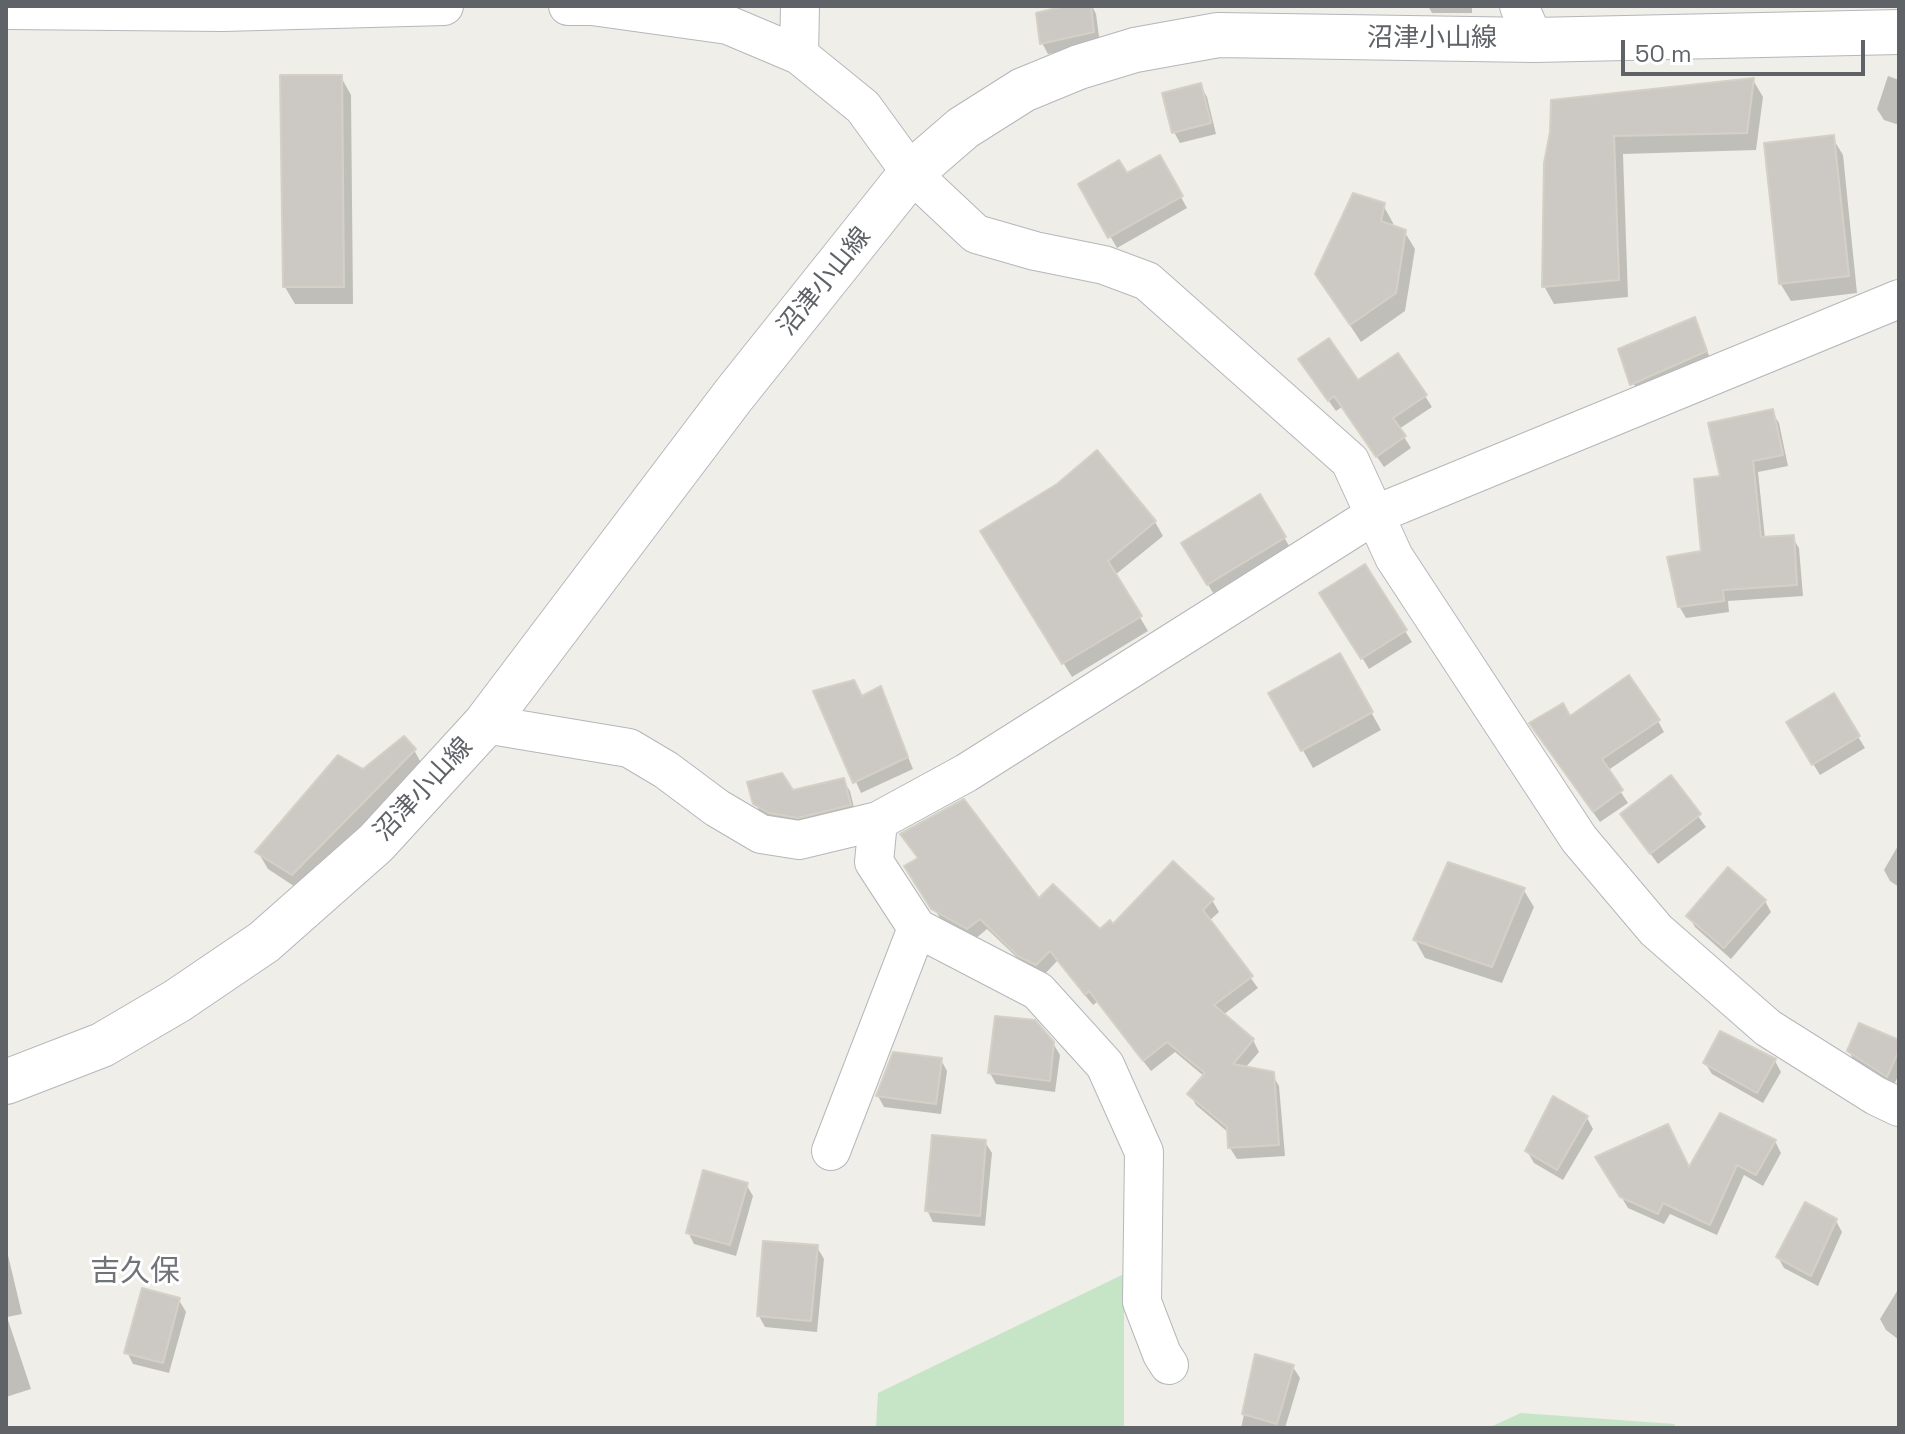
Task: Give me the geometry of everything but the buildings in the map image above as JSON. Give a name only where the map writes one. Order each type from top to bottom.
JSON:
[{"type":"main road","name":"沼津小山線","points":[[6,1082],[102,1045],[177,1001],[264,942],[376,843],[485,724],[733,396],[911,173],[963,128],[1023,90],[1079,67],[1135,50],[1218,35],[1311,38],[1526,23],[1899,32]]},
{"type":"street","points":[[6,10],[223,12],[444,6]]},
{"type":"street","points":[[568,6],[592,6],[728,25],[799,55],[863,107],[911,173],[976,234],[1035,251],[1104,265],[1147,281],[1350,461],[1394,557],[1579,839],[1656,930],[1768,1028],[1876,1096],[1899,1107]]},
{"type":"street","points":[[799,55],[800,6]]},
{"type":"street","points":[[485,724],[629,748],[761,834],[799,840],[878,821],[966,773],[1374,515],[1899,299]]},
{"type":"street","points":[[878,821],[874,862],[917,928],[1038,991],[1105,1065],[1144,1152],[1142,1302],[1169,1365]]},
{"type":"street","points":[[831,1151],[917,928]]},
{"type":"green space","points":[[1124,1274],[1124,1428],[876,1428],[878,1393]]},
{"type":"green space","points":[[1521,1413],[1675,1424],[1674,1428],[1488,1428]]},
{"type":"district","name":"吉久保","points":[[135,1273]]}]
